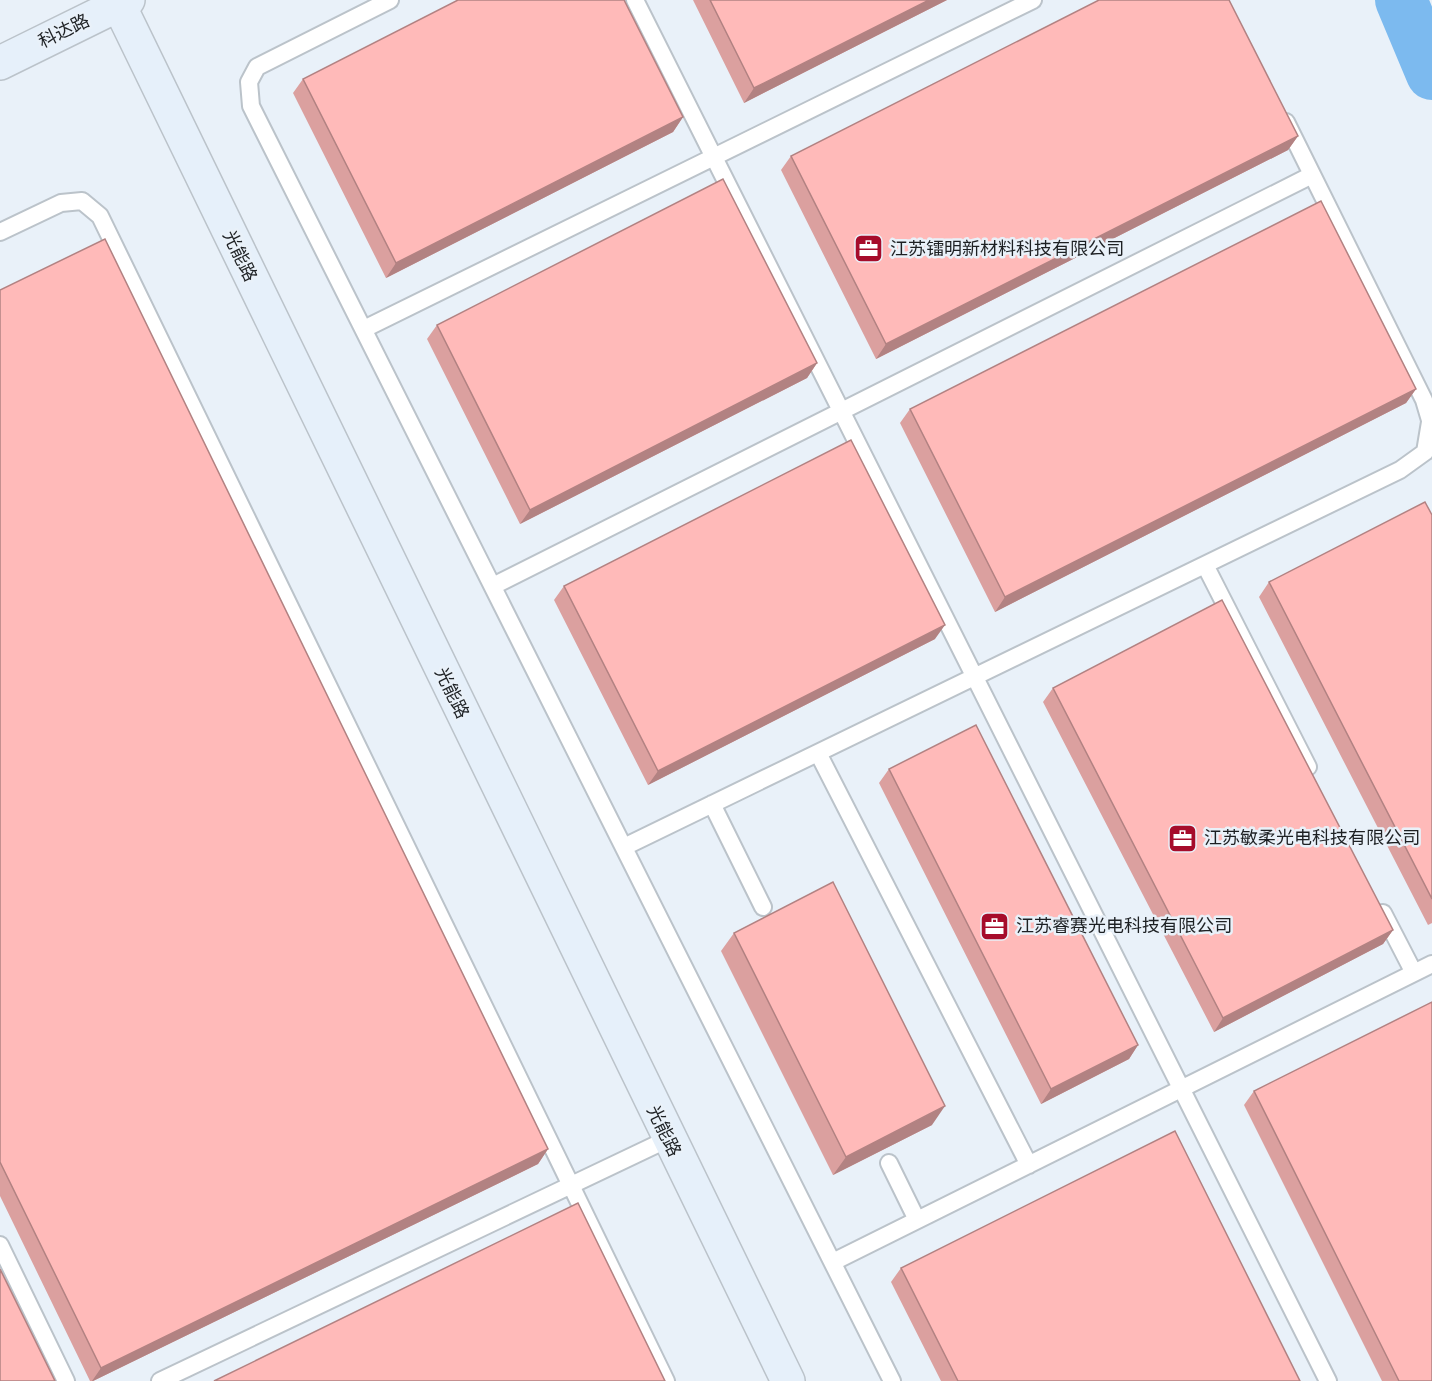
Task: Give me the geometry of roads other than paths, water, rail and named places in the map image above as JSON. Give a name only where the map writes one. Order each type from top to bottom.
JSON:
[{"type":"street","name":"科达路","points":[[0,63],[124,2]]},
{"type":"street","name":"光能路","points":[[124,2],[668,1139],[788,1381]]},
{"type":"lane","points":[[390,0],[257,67],[249,81],[251,106],[892,1381]]},
{"type":"lane","points":[[635,0],[1328,1381]]},
{"type":"lane","points":[[364,329],[1033,0]]},
{"type":"lane","points":[[624,847],[1400,470],[1425,452],[1431,425],[1424,400],[1276,103]]},
{"type":"lane","points":[[493,586],[1312,175]]},
{"type":"lane","points":[[0,232],[61,203],[82,201],[100,216],[666,1381]]},
{"type":"lane","points":[[1205,565],[1317,784]]},
{"type":"lane","points":[[818,753],[1029,1165]]},
{"type":"lane","points":[[712,804],[763,907]]},
{"type":"lane","points":[[1376,899],[1414,973]]},
{"type":"lane","points":[[833,1262],[1432,964]]},
{"type":"lane","points":[[160,1381],[668,1139]]},
{"type":"lane","points":[[889,1163],[917,1220]]},
{"type":"lane","points":[[0,1245],[66,1381]]},
{"type":"waterway","points":[[1401,0],[1432,74]]},
{"type":"place","name":"江苏镭明新材料科技有限公司","points":[[869,249]]},
{"type":"place","name":"江苏敏柔光电科技有限公司","points":[[1183,838]]},
{"type":"place","name":"江苏睿赛光电科技有限公司","points":[[995,926]]}]
